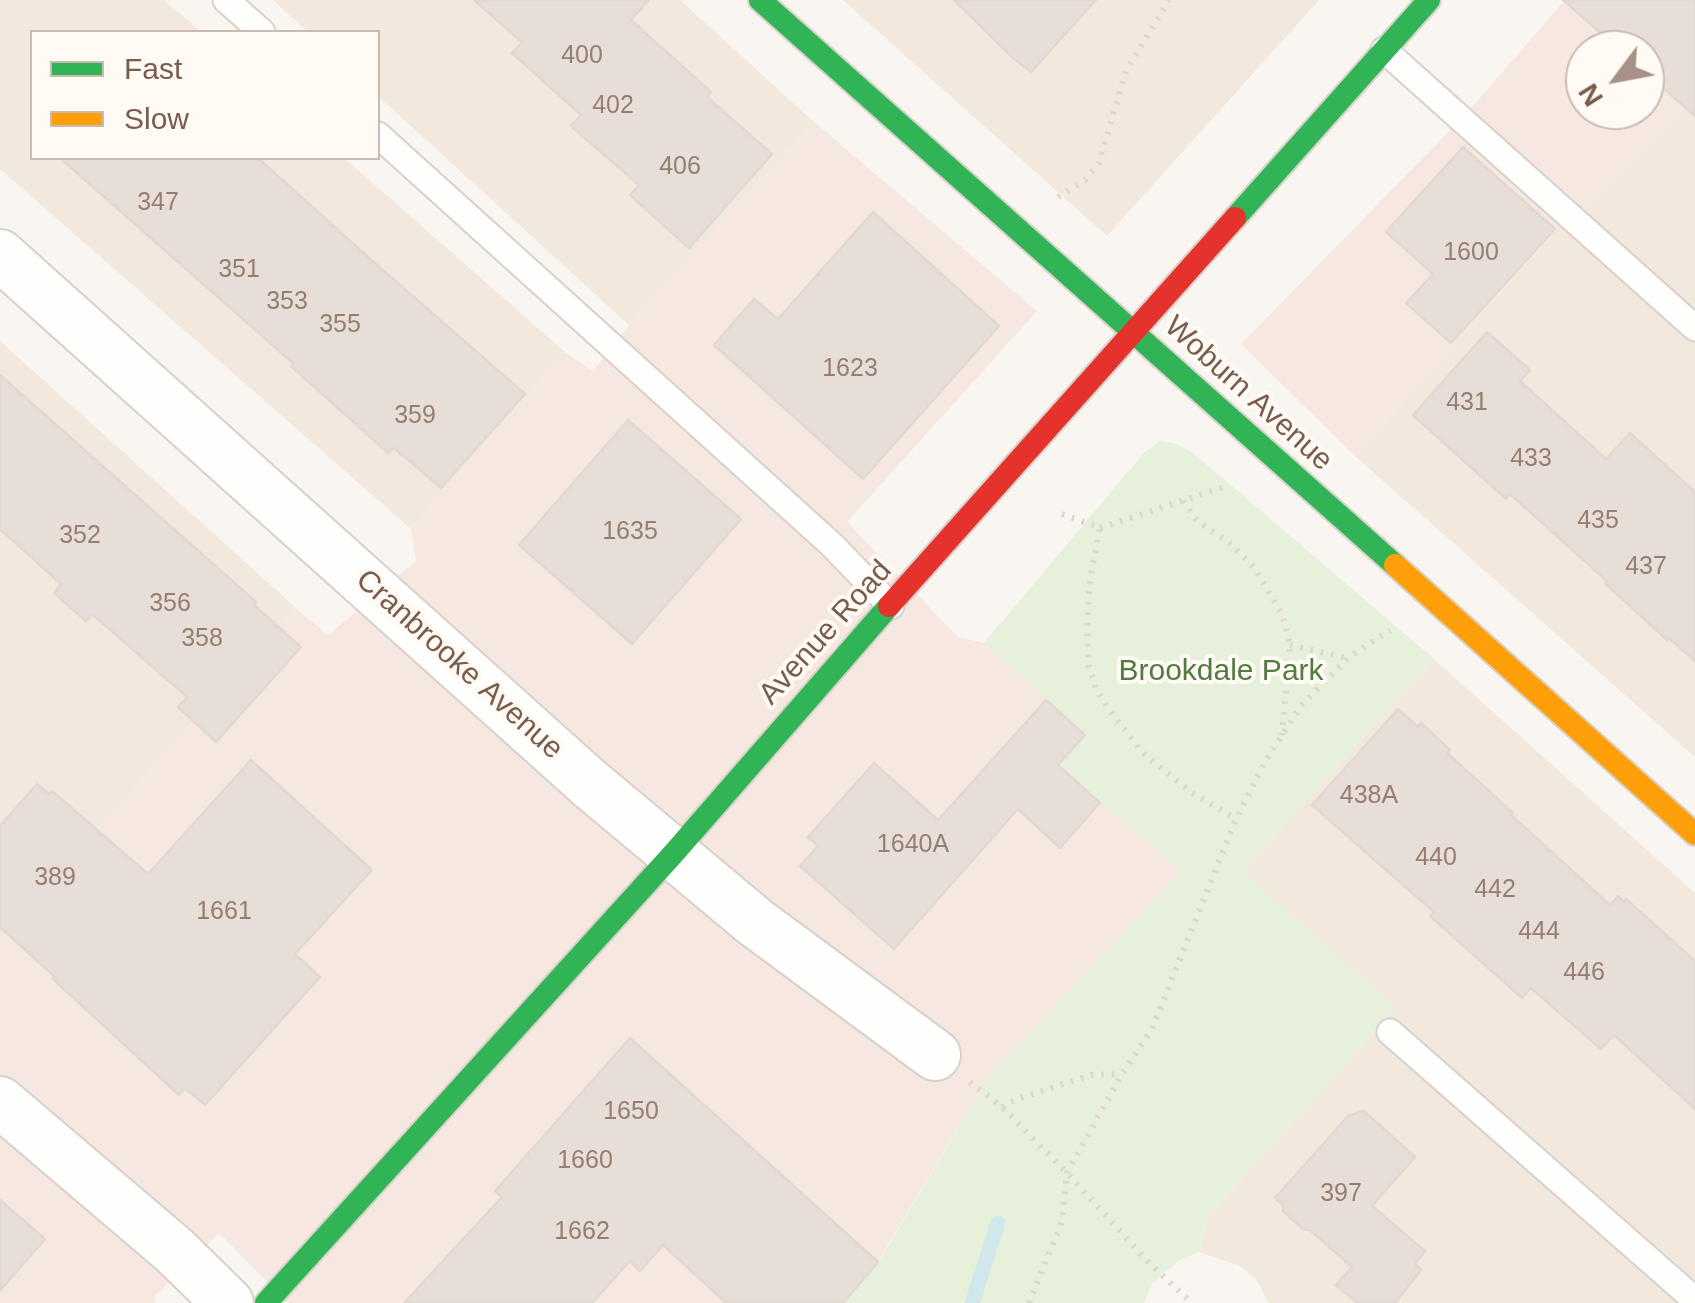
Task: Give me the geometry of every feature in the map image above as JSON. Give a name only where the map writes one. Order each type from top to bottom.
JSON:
[{"type":"main road","name":"Woburn Avenue","points":[[760,0],[1695,834]]},
{"type":"main road","name":"Avenue Road","points":[[266,1303],[674,853],[1429,0]]},
{"type":"street","name":"Cranbrooke Avenue","points":[[0,255],[589,782],[756,922],[935,1054]]},
{"type":"street","points":[[0,1102],[175,1251],[228,1303]]},
{"type":"lane","points":[[226,0],[260,30]]},
{"type":"lane","points":[[1384,50],[1695,328]]},
{"type":"lane","points":[[380,137],[806,521],[891,606]]},
{"type":"lane","points":[[1390,1032],[1695,1300]]},
{"type":"path","points":[[1056,198],[1085,180],[1099,163],[1126,71],[1169,0]]},
{"type":"path","points":[[1062,514],[1100,528],[1232,484],[1268,452]]},
{"type":"path","points":[[1183,501],[1198,522],[1226,540],[1254,566],[1282,614],[1290,645],[1282,736]]},
{"type":"path","points":[[1100,528],[1090,582],[1087,630],[1089,666],[1096,688],[1143,753],[1192,793],[1236,819]]},
{"type":"path","points":[[1029,1303],[1062,1221],[1067,1173],[1152,1029],[1236,819],[1266,760],[1301,706],[1348,658],[1400,622],[1425,592]]},
{"type":"path","points":[[1290,645],[1348,658]]},
{"type":"path","points":[[935,1054],[1002,1107],[1149,1263],[1192,1303]]},
{"type":"path","points":[[1002,1107],[1091,1075],[1122,1074]]},
{"type":"shaded area","points":[[0,0],[164,0],[199,30],[30,30],[30,160],[346,160],[565,352],[411,529],[0,169]]},
{"type":"shaded area","points":[[273,0],[680,0],[814,122],[629,325],[380,98],[380,30],[306,30]]},
{"type":"shaded area","points":[[843,0],[1319,0],[1107,236]]},
{"type":"shaded area","points":[[1565,0],[1695,0],[1695,96],[1665,128],[1665,30],[1565,30],[1565,130],[1663,130],[1584,213],[1574,210],[1355,456],[1241,344],[1466,114]]},
{"type":"shaded area","points":[[1695,96],[1695,757],[1355,456],[1574,210],[1584,213]]},
{"type":"shaded area","points":[[814,122],[1037,311],[847,522],[958,637],[984,643],[1085,735],[1059,765],[1181,871],[988,1077],[878,1262],[843,1303],[288,1303],[219,1233],[156,1295],[155,1303],[0,1303],[0,938],[296,608],[328,635],[416,561],[411,529],[565,352],[593,371],[629,325]]},
{"type":"shaded area","points":[[0,341],[296,608],[0,938]]},
{"type":"shaded area","points":[[1434,659],[1695,893],[1695,1303],[1269,1303],[1255,1278],[1238,1265],[1199,1252],[1208,1217],[1396,1008],[1242,872]]},
{"type":"green space","name":"Brookdale Park","points":[[1159,441],[1192,452],[1434,659],[1243,871],[1396,1008],[1208,1217],[1199,1252],[1178,1261],[1152,1283],[1144,1303],[843,1303],[879,1262],[988,1077],[1181,871],[1058,765],[1085,735],[984,643],[1144,453]]},
{"type":"building","points":[[474,0],[649,0],[631,20],[711,92],[707,97],[772,154],[689,248],[630,195],[639,185],[571,126],[581,115],[512,53],[522,42]]},
{"type":"building","points":[[954,0],[1096,0],[1031,72]]},
{"type":"building","points":[[1563,0],[1695,0],[1695,116],[1665,90],[1665,30],[1597,30]]},
{"type":"building","points":[[1463,147],[1555,229],[1451,343],[1406,303],[1433,274],[1386,232]]},
{"type":"building","points":[[62,160],[260,160],[525,394],[441,488],[394,448],[388,453],[291,366],[294,364]]},
{"type":"building","points":[[873,212],[999,326],[863,479],[714,345],[754,299],[778,319]]},
{"type":"building","points":[[1487,332],[1530,370],[1520,381],[1606,459],[1630,433],[1695,492],[1695,661],[1667,640],[1510,494],[1506,499],[1413,415]]},
{"type":"building","points":[[0,375],[256,602],[254,605],[301,647],[216,742],[178,707],[187,697],[92,614],[86,621],[54,593],[61,584],[0,529]]},
{"type":"building","points":[[628,420],[741,519],[632,644],[519,545]]},
{"type":"building","points":[[1046,700],[1085,735],[1058,765],[1100,803],[1060,848],[1018,809],[894,949],[800,866],[818,846],[808,837],[874,763],[938,820]]},
{"type":"building","points":[[1398,709],[1418,727],[1421,723],[1511,815],[1610,905],[1618,896],[1624,902],[1626,899],[1695,961],[1695,1109],[1614,1035],[1601,1049],[1531,988],[1522,998],[1430,916],[1434,912],[1312,805]]},
{"type":"building","points":[[251,760],[372,870],[295,954],[320,977],[205,1105],[185,1088],[179,1095],[0,927],[0,826],[37,784],[49,794],[52,791],[148,874]]},
{"type":"building","points":[[630,1038],[878,1262],[843,1303],[726,1303],[663,1245],[640,1271],[630,1261],[592,1303],[404,1303],[502,1197],[495,1191]]},
{"type":"building","points":[[1364,1111],[1415,1157],[1372,1206],[1425,1251],[1415,1264],[1421,1270],[1395,1303],[1358,1303],[1336,1285],[1352,1267],[1310,1230],[1304,1230],[1275,1198],[1348,1116]]},
{"type":"building","points":[[0,1200],[45,1239],[0,1291]]},
{"type":"waterway","points":[[972,1303],[998,1223]]},
{"type":"traffic: fast","points":[[760,0],[1395,565]]},
{"type":"traffic: fast","points":[[1235,218],[1429,0]]},
{"type":"traffic: fast","points":[[266,1303],[674,853],[889,606]]},
{"type":"traffic: slow","points":[[1395,565],[1695,834]]},
{"type":"traffic: jam","points":[[889,606],[1235,218]]}]
